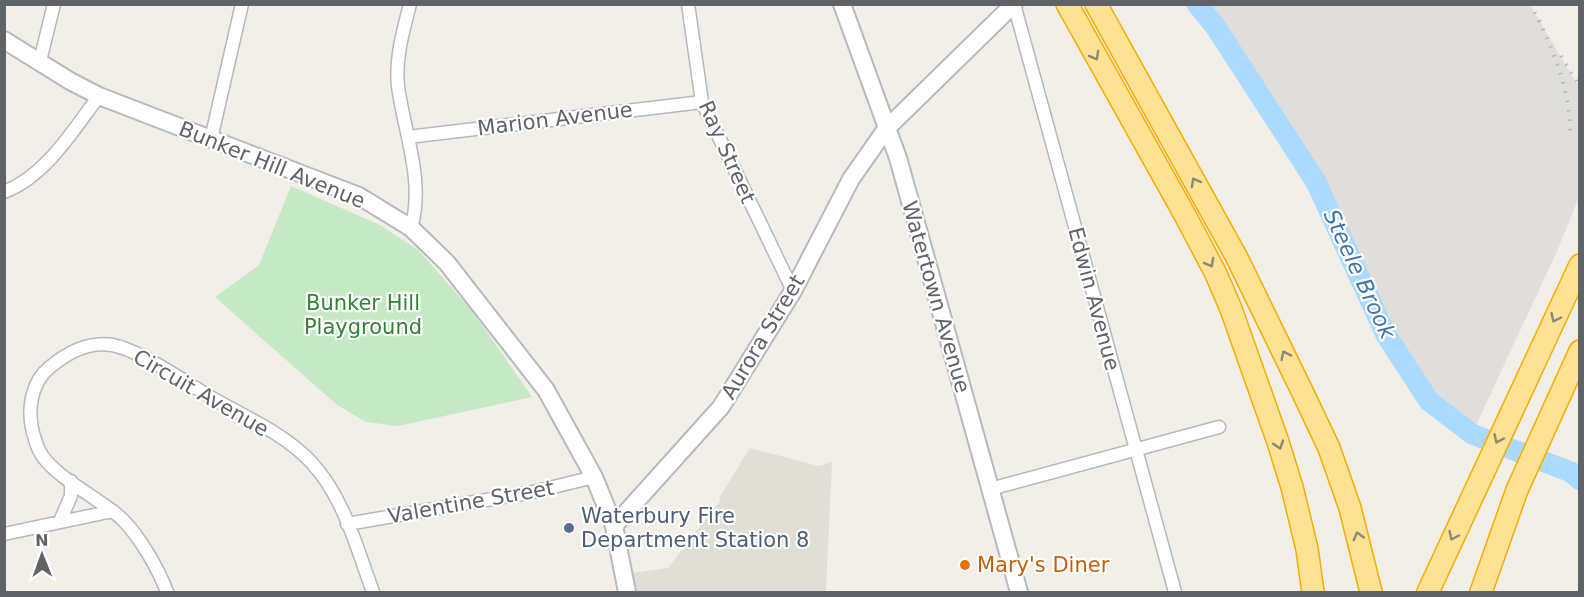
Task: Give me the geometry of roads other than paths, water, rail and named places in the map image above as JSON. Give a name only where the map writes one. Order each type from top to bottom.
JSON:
[{"type":"highway","points":[[1067,4],[1186,217],[1216,274],[1231,309],[1292,487],[1313,592]]},
{"type":"highway","points":[[1096,4],[1236,256],[1329,448],[1350,508],[1371,592]]},
{"type":"highway","points":[[1428,592],[1580,265]]},
{"type":"highway","points":[[1481,592],[1517,489],[1580,351]]},
{"type":"main road","name":"Watertown Avenue","points":[[842,4],[898,158],[1019,592]]},
{"type":"main road","name":"Aurora Street","points":[[614,526],[721,406],[793,291],[851,179],[886,129],[1014,4]]},
{"type":"main road","name":"Bunker Hill Avenue","points":[[4,40],[99,96],[359,196],[411,228],[447,263],[546,390],[594,477],[614,526],[627,592]]},
{"type":"street","points":[[40,62],[54,4]]},
{"type":"street","points":[[211,139],[242,4]]},
{"type":"street","points":[[410,4],[397,60],[398,86],[408,137],[416,203],[411,228]]},
{"type":"street","name":"Ray Street","points":[[688,4],[702,102],[793,291]]},
{"type":"street","name":"Edwin Avenue","points":[[1014,4],[1175,592]]},
{"type":"street","points":[[4,192],[34,173],[58,149],[99,96]]},
{"type":"street","name":"Marion Avenue","points":[[408,137],[702,102]]},
{"type":"street","name":"Circuit Avenue","points":[[167,592],[150,557],[124,521],[54,469],[39,452],[29,413],[33,393],[45,371],[64,356],[87,345],[112,345],[134,353],[292,446],[311,462],[330,488],[347,524],[373,592]]},
{"type":"street","points":[[990,489],[1219,428]]},
{"type":"street","name":"Valentine Street","points":[[347,524],[533,492],[594,477]]},
{"type":"street","points":[[60,521],[71,496],[71,481]]},
{"type":"street","points":[[4,534],[112,511]]},
{"type":"waterway","name":"Steele Brook","points":[[1197,4],[1215,26],[1316,182],[1386,335],[1429,401],[1472,434],[1571,472],[1580,480]]},
{"type":"railway","points":[[1530,4],[1542,26]]},
{"type":"railway","points":[[1539,20],[1557,63],[1565,92],[1570,137]]},
{"type":"railway","points":[[1561,56],[1580,87]]},
{"type":"place","name":"Waterbury Fire Department Station 8","points":[[569,528]]},
{"type":"place","name":"Mary's Diner","points":[[965,565]]},
{"type":"park label","name":"Bunker Hill Playground","points":[[363,315]]}]
